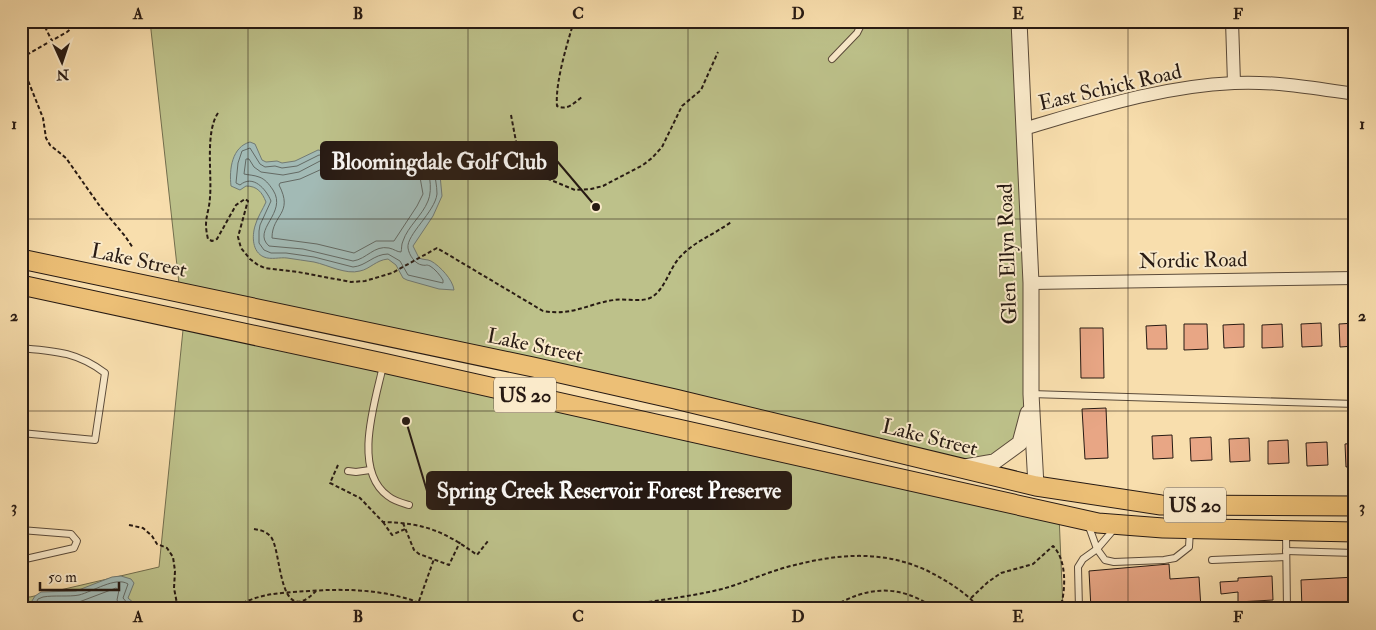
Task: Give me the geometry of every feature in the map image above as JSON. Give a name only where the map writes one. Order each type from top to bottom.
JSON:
[{"type":"main road","name":"Lake Street","points":[[21,259],[389,336],[675,399],[1036,486]]},
{"type":"main road","name":"US 20","points":[[21,286],[383,363],[1087,520],[1190,529],[1355,532]]},
{"type":"main road","points":[[383,363],[389,336]]},
{"type":"main road","points":[[1028,507],[1036,486]]},
{"type":"main road","name":"US 20","points":[[1036,486],[1161,505],[1355,506]]},
{"type":"street","name":"Glen Ellyn Road","points":[[1018,21],[1031,283],[1031,394],[1036,486]]},
{"type":"street","points":[[1232,21],[1234,83]]},
{"type":"street","name":"East Schick Road","points":[[1023,129],[1115,102],[1178,90],[1234,83],[1307,86],[1355,94]]},
{"type":"street","name":"Nordic Road","points":[[1031,283],[1355,278]]},
{"type":"street","points":[[961,468],[994,462],[1020,443],[1031,394]]},
{"type":"lane","points":[[832,59],[857,32],[863,21]]},
{"type":"lane","points":[[21,348],[62,352],[92,364],[105,373],[95,440],[21,433]]},
{"type":"lane","points":[[383,363],[371,424],[368,455],[370,470],[376,484],[388,496],[409,505]]},
{"type":"lane","points":[[1031,394],[1355,404]]},
{"type":"lane","points":[[348,471],[370,470]]},
{"type":"lane","points":[[1087,520],[1097,549],[1105,560],[1114,562],[1175,558],[1189,547],[1190,529]]},
{"type":"lane","points":[[1079,609],[1078,567],[1083,559],[1097,549],[1118,524]]},
{"type":"lane","points":[[21,530],[71,534],[77,541],[74,548],[21,560]]},
{"type":"lane","points":[[1286,531],[1287,609]]},
{"type":"lane","points":[[1212,560],[1286,554],[1355,553]]},
{"type":"path","points":[[42,21],[52,41]]},
{"type":"path","points":[[21,58],[67,32],[80,21]]},
{"type":"path","points":[[574,21],[562,67],[556,98],[557,106],[568,108],[582,97]]},
{"type":"path","points":[[510,115],[518,152],[524,162],[541,176],[576,190],[603,186],[643,165],[662,147],[682,106],[701,90],[718,52]]},
{"type":"path","points":[[21,63],[43,118],[46,138],[50,145],[66,158],[99,205],[133,248]]},
{"type":"path","points":[[218,113],[212,127],[210,199],[205,218],[208,239],[212,241],[217,239],[236,205],[245,200],[248,201],[238,237],[240,248],[258,265],[351,282],[365,282],[392,273],[433,249],[441,249],[543,310],[557,313],[575,311],[615,299],[649,299],[661,288],[679,258],[690,248],[731,222]]},
{"type":"path","points":[[338,465],[330,483],[360,498],[383,522],[392,535],[406,528]]},
{"type":"path","points":[[383,522],[403,522],[442,532],[460,542],[477,555],[488,541]]},
{"type":"path","points":[[403,522],[414,550],[419,554],[449,565],[460,542]]},
{"type":"path","points":[[129,525],[143,528],[152,536],[157,544],[167,548],[173,557],[175,571],[174,588],[178,609]]},
{"type":"path","points":[[254,529],[265,531],[273,539],[285,592],[291,601],[301,602],[308,600],[316,590]]},
{"type":"path","points":[[971,598],[988,582],[1002,573],[1033,564],[1053,546],[1060,554],[1063,569],[1063,597],[1060,609]]},
{"type":"path","points":[[610,609],[724,588],[787,568],[835,556],[863,555],[888,558],[914,565],[936,575],[971,598],[980,609]]},
{"type":"path","points":[[418,601],[434,559]]},
{"type":"path","points":[[231,609],[247,600],[266,594],[316,590],[365,590],[418,601],[434,609]]},
{"type":"path","points":[[829,609],[848,597],[878,590],[902,592],[926,602],[936,609]]},
{"type":"green space","points":[[150,21],[1014,21],[1024,221],[1027,376],[1024,412],[1017,434],[1007,447],[993,455],[962,463],[180,293]]},
{"type":"green space","points":[[184,320],[1059,515],[1063,609],[21,609],[21,596],[30,597],[159,567]]},
{"type":"water","points":[[250,142],[255,144],[262,160],[282,163],[295,161],[318,150],[354,156],[388,144],[401,142],[421,144],[429,149],[436,157],[442,196],[433,216],[413,246],[419,258],[435,263],[442,270],[449,278],[454,290],[439,289],[407,280],[403,278],[396,265],[388,259],[380,261],[364,270],[349,272],[314,262],[287,258],[270,258],[260,255],[255,248],[253,234],[266,202],[256,188],[246,186],[240,190],[231,186],[231,166],[233,160],[239,149]]},
{"type":"water","points":[[121,576],[131,579],[134,583],[128,598],[135,604],[133,609],[27,609],[35,596],[41,592],[76,591],[112,577]]},
{"type":"building","points":[[1321,323],[1322,346],[1302,347],[1301,324]]},
{"type":"building","points":[[1355,323],[1355,346],[1340,347],[1339,324]]},
{"type":"building","points":[[1184,324],[1207,324],[1208,349],[1184,350]]},
{"type":"building","points":[[1244,324],[1244,347],[1224,348],[1223,325]]},
{"type":"building","points":[[1282,324],[1283,347],[1262,348],[1262,325]]},
{"type":"building","points":[[1166,325],[1167,349],[1147,349],[1146,326]]},
{"type":"building","points":[[1080,328],[1103,328],[1104,378],[1081,378]]},
{"type":"building","points":[[1106,408],[1108,458],[1085,459],[1082,409]]},
{"type":"building","points":[[1172,435],[1173,458],[1153,459],[1152,436]]},
{"type":"building","points":[[1211,437],[1212,460],[1191,461],[1190,438]]},
{"type":"building","points":[[1249,438],[1250,461],[1230,462],[1229,439]]},
{"type":"building","points":[[1288,440],[1289,463],[1268,464],[1268,441]]},
{"type":"building","points":[[1327,442],[1328,465],[1307,466],[1306,443]]},
{"type":"building","points":[[1355,443],[1355,466],[1346,467],[1345,444]]},
{"type":"building","points":[[1169,564],[1170,579],[1199,577],[1201,609],[1091,609],[1089,571]]},
{"type":"building","points":[[1272,576],[1273,600],[1238,602],[1238,592],[1221,594],[1220,582],[1238,581],[1238,578]]},
{"type":"building","points":[[1355,577],[1355,609],[1302,609],[1301,580]]},
{"type":"place","name":"Bloomingdale Golf Club","points":[[596,207]]},
{"type":"place","name":"Spring Creek Reservoir Forest Preserve","points":[[406,421]]}]
